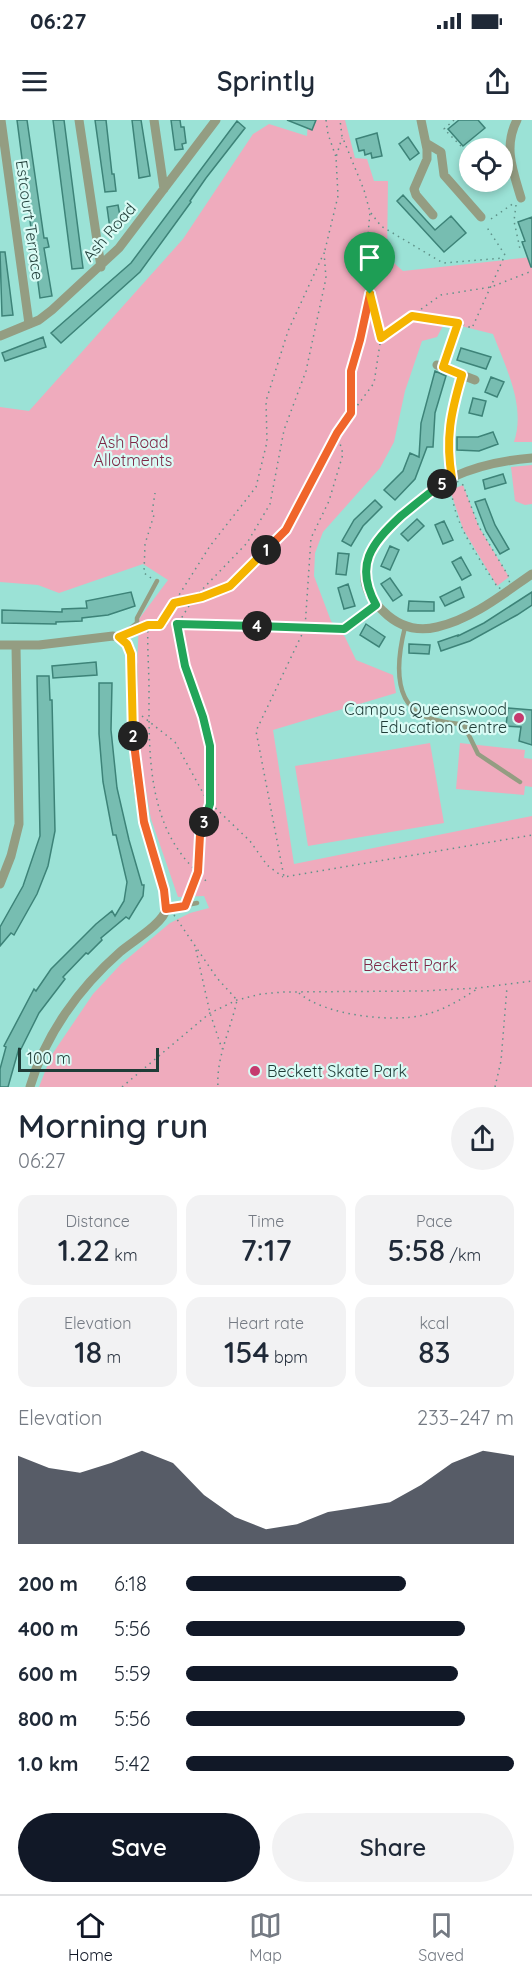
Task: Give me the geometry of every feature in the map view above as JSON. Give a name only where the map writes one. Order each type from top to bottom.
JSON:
[{"type":"street","name":"Estcourt Terrace","points":[[1,120],[29,324]]},
{"type":"street","points":[[79,120],[101,267]]},
{"type":"street","points":[[154,120],[164,189]]},
{"type":"street","name":"Ash Road","points":[[0,336],[29,324],[52,310],[101,267],[119,248],[216,120]]},
{"type":"street","points":[[421,120],[427,149],[425,167],[414,189],[416,195],[433,215]]},
{"type":"street","points":[[517,120],[508,146],[521,198]]},
{"type":"street","points":[[426,143],[441,152],[444,175],[482,218]]},
{"type":"street","points":[[440,366],[475,380]]},
{"type":"street","points":[[452,478],[448,456],[449,425],[462,375]]},
{"type":"street","points":[[532,458],[486,466],[452,478],[419,500],[375,543],[368,555],[366,575],[367,587],[376,605],[389,618],[405,626],[424,629],[448,623],[493,601],[532,574]]},
{"type":"street","points":[[0,645],[78,642],[106,636],[119,637],[127,644],[132,658],[132,710],[138,786],[144,822],[164,890],[166,909],[162,918],[120,952],[69,1007],[49,1039],[30,1087]]},
{"type":"street","points":[[0,884],[11,856],[19,824],[16,646]]},
{"type":"lane","points":[[119,637],[137,622],[157,581]]},
{"type":"lane","points":[[405,626],[400,644],[400,691],[408,703],[422,716],[500,728]]},
{"type":"lane","points":[[463,723],[476,751],[520,782]]},
{"type":"lane","points":[[166,909],[197,903]]},
{"type":"path","points":[[160,625],[210,546],[256,487],[267,442],[266,400],[288,331],[324,252],[338,196],[336,157],[326,120]]},
{"type":"path","points":[[174,603],[230,586],[286,530],[337,433],[374,383],[381,338],[365,268],[370,212],[364,190],[342,136],[340,120]]},
{"type":"path","points":[[454,120],[444,129],[459,144]]},
{"type":"path","points":[[336,157],[342,136]]},
{"type":"path","points":[[412,316],[458,323],[472,328],[505,255],[484,224],[517,201],[514,221],[520,249]]},
{"type":"path","points":[[370,212],[381,226],[443,263],[478,258],[504,258]]},
{"type":"path","points":[[185,906],[198,872],[200,835],[210,804],[210,746],[203,717],[185,666],[177,624],[194,598],[247,543],[270,504],[284,430],[306,371],[326,278],[324,252]]},
{"type":"path","points":[[381,338],[441,295],[491,287],[532,271]]},
{"type":"path","points":[[351,413],[351,371],[370,294]]},
{"type":"path","points":[[440,366],[458,323]]},
{"type":"path","points":[[284,877],[256,731],[305,628],[311,538],[329,501],[343,454],[337,433]]},
{"type":"path","points":[[452,478],[463,485],[479,527],[509,577],[510,589],[498,588],[463,530],[450,490],[452,478]]},
{"type":"path","points":[[155,493],[152,513],[154,515],[145,544],[144,573],[157,581]]},
{"type":"path","points":[[139,629],[148,625],[177,624],[344,629],[376,605]]},
{"type":"path","points":[[148,625],[149,750],[160,810],[181,855],[207,882]]},
{"type":"path","points":[[132,710],[148,719],[175,742],[210,804],[250,841],[267,865],[284,877],[532,834]]},
{"type":"path","points":[[166,909],[178,918],[196,949],[217,978],[237,1000]]},
{"type":"path","points":[[196,949],[210,1012],[222,1049]]},
{"type":"path","points":[[122,1087],[210,1012],[237,1000],[261,994],[478,988],[532,981]]},
{"type":"path","points":[[495,1087],[501,1061],[507,986]]},
{"type":"path","points":[[298,993],[315,1004],[347,1013],[403,1018],[439,1011],[478,988]]},
{"type":"path","points":[[218,1087],[222,1049],[232,1025],[237,1000]]},
{"type":"green space","points":[[308,120],[345,120],[355,158],[367,159],[374,181],[388,181],[387,257],[403,271],[532,257],[532,442],[514,442],[518,415],[516,401],[509,374],[493,334],[445,322],[437,337],[422,341],[405,391],[394,442],[380,468],[323,532],[315,553],[314,576],[331,621],[345,637],[356,660],[393,675],[396,693],[273,730],[294,864],[532,816],[532,1087],[39,1087],[51,1056],[93,994],[121,964],[170,923],[190,913],[209,908],[204,896],[178,897],[151,819],[139,752],[136,690],[139,619],[168,580],[143,564],[59,593],[38,585],[0,582],[0,407],[29,411],[183,239],[253,134],[269,124],[307,136]]},
{"type":"green space","points":[[532,465],[532,504],[525,505],[515,501],[511,467]]},
{"type":"green space","points":[[463,485],[479,527],[509,577],[497,586],[463,529],[450,490]]},
{"type":"green space","points":[[430,743],[444,823],[308,846],[295,766]]},
{"type":"green space","points":[[460,743],[525,750],[524,758],[532,759],[532,787],[525,786],[524,795],[456,789]]},
{"type":"building","points":[[17,120],[27,120],[44,238],[47,238],[49,247],[44,248],[52,296],[40,298]]},
{"type":"building","points":[[53,120],[64,120],[83,268],[72,269]]},
{"type":"building","points":[[95,120],[106,120],[116,191],[105,192]]},
{"type":"building","points":[[132,120],[141,120],[150,176],[139,178]]},
{"type":"building","points":[[171,120],[180,120],[181,127],[184,127],[186,143],[182,144],[183,149],[175,150]]},
{"type":"building","points":[[287,120],[316,120],[312,130]]},
{"type":"building","points":[[459,120],[478,120],[485,128],[473,138],[459,138],[459,141],[448,129]]},
{"type":"building","points":[[237,121],[245,128],[206,178],[140,272],[61,343],[51,333],[131,263]]},
{"type":"building","points":[[377,133],[382,156],[372,158],[371,153],[365,155],[364,150],[359,151],[356,139]]},
{"type":"building","points":[[408,137],[419,153],[410,160],[399,144]]},
{"type":"building","points":[[403,195],[435,230],[451,216],[466,233],[444,252],[397,201]]},
{"type":"building","points":[[118,205],[122,227],[110,229],[107,207]]},
{"type":"building","points":[[532,217],[532,267],[531,267],[518,222]]},
{"type":"building","points":[[0,252],[5,252],[13,315],[2,316]]},
{"type":"building","points":[[43,337],[46,347],[5,361],[2,353]]},
{"type":"building","points":[[461,348],[491,357],[486,369],[457,360]]},
{"type":"building","points":[[435,371],[446,376],[435,413],[433,447],[427,447],[415,479],[395,500],[384,490],[403,471],[410,453],[419,457],[421,423]]},
{"type":"building","points":[[491,377],[504,382],[497,397],[485,392]]},
{"type":"building","points":[[473,398],[486,401],[482,416],[469,413]]},
{"type":"building","points":[[493,432],[498,444],[479,451],[457,450],[457,437],[478,437]]},
{"type":"building","points":[[503,474],[506,483],[485,489],[483,480]]},
{"type":"building","points":[[485,499],[495,525],[509,549],[500,554],[486,531],[475,502]]},
{"type":"building","points":[[375,500],[382,507],[363,526],[351,546],[342,541],[354,520]]},
{"type":"building","points":[[417,519],[424,526],[408,541],[401,534]]},
{"type":"building","points":[[444,521],[453,540],[443,544],[435,525]]},
{"type":"building","points":[[390,546],[399,550],[390,570],[381,566]]},
{"type":"building","points":[[338,553],[349,554],[346,575],[336,574]]},
{"type":"building","points":[[461,557],[471,575],[462,580],[452,562]]},
{"type":"building","points":[[390,578],[402,595],[393,601],[381,584]]},
{"type":"building","points":[[348,584],[355,606],[344,609],[338,588]]},
{"type":"building","points":[[460,587],[464,597],[445,606],[440,597]]},
{"type":"building","points":[[131,592],[135,606],[108,615],[82,618],[82,621],[56,622],[56,624],[2,623],[2,610],[62,612],[62,609],[87,608],[86,601]]},
{"type":"building","points":[[532,592],[532,605],[517,615],[470,641],[441,651],[438,642],[458,636],[484,623]]},
{"type":"building","points":[[409,601],[434,602],[434,611],[408,611]]},
{"type":"building","points":[[366,624],[385,637],[379,647],[360,635]]},
{"type":"building","points":[[409,644],[430,645],[429,654],[409,653]]},
{"type":"building","points":[[96,662],[97,675],[53,678],[52,666]]},
{"type":"building","points":[[37,676],[49,676],[50,700],[52,700],[55,831],[48,866],[37,894],[14,935],[11,933],[0,946],[0,927],[23,886],[40,836]]},
{"type":"building","points":[[99,683],[112,683],[111,730],[117,788],[129,840],[142,885],[144,885],[143,896],[129,919],[126,917],[101,938],[102,940],[63,977],[65,979],[39,1013],[21,1049],[19,1048],[8,1087],[0,1087],[0,1069],[6,1047],[4,1046],[34,989],[36,991],[51,969],[96,924],[112,911],[115,916],[124,901],[127,882],[116,835],[113,835],[103,782],[99,734]]},
{"type":"building","name":"Campus Queenswood Education Centre","points":[[508,708],[532,710],[532,745],[519,741],[521,727],[506,726]]},
{"type":"place","name":"Campus Queenswood Education Centre","points":[[519,718]]},
{"type":"place","name":"Beckett Skate Park","points":[[255,1071]]},
{"type":"route","points":[[370,294],[381,338],[412,316],[458,323],[443,367],[462,375],[449,425],[448,456],[452,478],[419,500],[375,543],[368,555],[366,575],[367,587],[376,605],[344,629],[177,624],[185,666],[203,717],[210,746],[210,804],[200,835],[198,872],[185,906],[166,909],[164,890],[144,822],[138,786],[133,741],[131,654],[127,644],[119,637],[148,625],[160,625],[174,603],[202,597],[230,586],[286,530],[337,433],[351,413],[351,371],[370,294]]},
{"type":"park label","name":"Ash Road Allotments","points":[[133,451]]},
{"type":"park label","name":"Beckett Park","points":[[410,965]]}]
